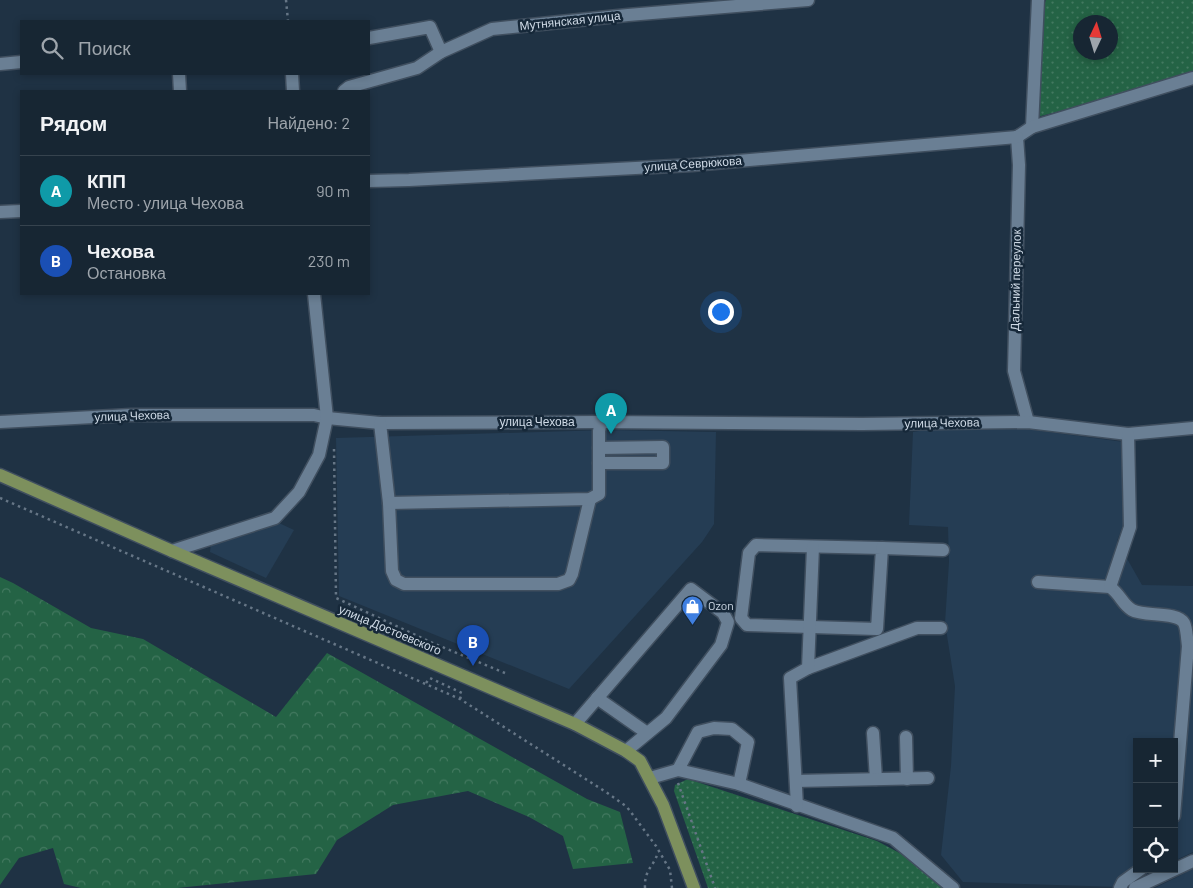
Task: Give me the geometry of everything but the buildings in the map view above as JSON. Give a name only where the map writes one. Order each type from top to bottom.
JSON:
[{"type":"main road","name":"улица Достоевского","points":[[0,475],[575,724],[626,751],[640,761],[650,778],[663,805],[694,888]]},
{"type":"street","name":"Мутнянская улица","points":[[345,90],[349,87],[417,68],[441,52],[492,29],[647,13],[808,0]]},
{"type":"street","points":[[1032,127],[1038,0]]},
{"type":"street","points":[[370,38],[430,27],[441,52]]},
{"type":"street","points":[[0,64],[20,62]]},
{"type":"street","points":[[179,75],[180,90]]},
{"type":"street","points":[[292,75],[293,90]]},
{"type":"street","points":[[1017,138],[1032,127],[1193,78]]},
{"type":"street","name":"улица Севрюкова","points":[[370,180],[409,180],[692,165],[1017,138]]},
{"type":"street","name":"Дальний переулок","points":[[1017,138],[1019,165],[1014,371],[1028,422]]},
{"type":"street","points":[[0,212],[20,210]]},
{"type":"street","points":[[172,551],[275,518],[299,492],[319,455],[327,418],[314,295]]},
{"type":"street","name":"улица Чехова","points":[[0,422],[131,415],[314,415],[380,423],[862,424],[1028,422],[1128,434],[1193,428]]},
{"type":"street","points":[[389,503],[590,499],[600,494],[599,431],[601,422]]},
{"type":"street","points":[[380,423],[389,503],[392,571],[396,580],[404,584],[558,584],[569,580],[590,499]]},
{"type":"street","points":[[1110,587],[1130,527],[1128,434]]},
{"type":"street","points":[[599,448],[663,447],[663,463],[599,463]]},
{"type":"street","points":[[882,548],[877,629],[746,625],[741,618],[748,553],[756,546],[882,548],[943,550]]},
{"type":"street","points":[[808,668],[813,547]]},
{"type":"street","points":[[1038,582],[1110,587],[1119,593],[1125,604],[1133,611],[1173,616],[1180,619],[1184,624],[1191,647],[1177,783]]},
{"type":"street","points":[[575,724],[691,589],[724,613],[728,622],[721,645],[666,718],[626,751]]},
{"type":"street","points":[[797,806],[790,678],[808,668],[917,628],[941,628]]},
{"type":"street","points":[[597,698],[647,733]]},
{"type":"street","points":[[676,771],[698,732],[714,728],[732,729],[748,742],[739,784]]},
{"type":"street","points":[[873,733],[876,779]]},
{"type":"street","points":[[906,737],[907,779]]},
{"type":"street","points":[[650,778],[676,771],[739,784],[797,806],[893,838],[952,888]]},
{"type":"street","points":[[796,781],[928,778]]},
{"type":"street","points":[[1135,888],[1193,861]]},
{"type":"street","points":[[1120,888],[1124,882],[1136,873]]},
{"type":"path","points":[[286,0],[288,20]]},
{"type":"path","points":[[334,446],[336,598],[435,644],[505,673]]},
{"type":"path","points":[[0,498],[460,699],[606,792],[626,807],[658,850],[670,870],[672,888]]},
{"type":"path","points":[[426,683],[430,678],[462,693],[460,699]]},
{"type":"path","points":[[676,771],[715,888]]},
{"type":"path","points":[[645,888],[647,870],[656,860],[658,850]]},
{"type":"shaded area","points":[[1026,429],[1124,442],[1124,523],[1117,541],[1142,585],[1193,586],[1193,852],[1178,859],[1178,738],[1133,738],[1133,873],[1149,873],[1120,887],[963,882],[941,855],[951,766],[955,686],[945,623],[949,562],[948,527],[909,525],[913,432],[925,430]]},
{"type":"shaded area","points":[[607,430],[716,432],[714,524],[702,542],[569,689],[339,596],[336,438]]},
{"type":"shaded area","points":[[279,523],[294,530],[266,578],[210,552],[211,544]]},
{"type":"shaded area","points":[[1193,869],[1193,888],[1155,888]]},
{"type":"green space","points":[[1046,0],[1193,0],[1193,73],[1107,99],[1037,117],[1043,7]]},
{"type":"green space","points":[[0,577],[91,628],[143,639],[276,717],[327,653],[587,799],[620,812],[633,863],[573,869],[563,836],[529,817],[468,791],[393,805],[337,840],[316,874],[177,888],[81,888],[64,884],[53,848],[19,858],[0,885]]},
{"type":"green space","points":[[688,779],[877,841],[909,858],[943,888],[708,888],[674,791],[675,785]]},
{"type":"place","name":"КПП","points":[[611,434]]},
{"type":"place","name":"Ozon","points":[[692,625]]},
{"type":"place","name":"Чехова","points":[[473,666]]}]
